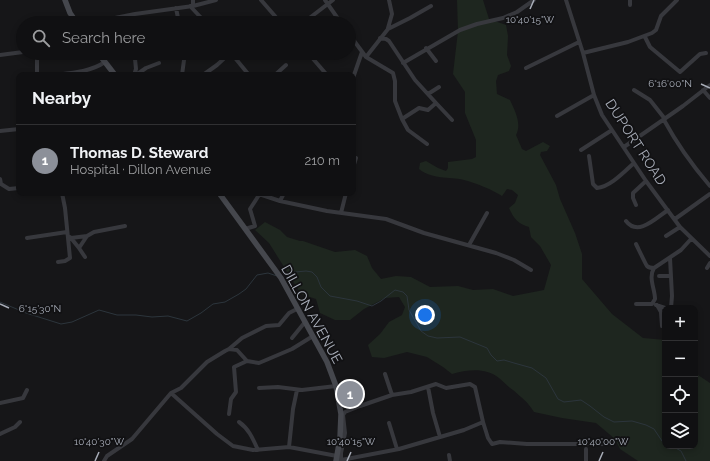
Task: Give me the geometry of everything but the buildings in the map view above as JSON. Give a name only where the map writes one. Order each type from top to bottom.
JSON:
[{"type":"street","points":[[65,0],[72,16]]},
{"type":"street","points":[[191,6],[193,0]]},
{"type":"street","points":[[127,16],[191,6],[216,0]]},
{"type":"street","points":[[261,0],[275,16]]},
{"type":"street","points":[[311,16],[326,2],[333,0]]},
{"type":"street","points":[[388,29],[392,14],[389,0]]},
{"type":"street","points":[[403,63],[426,48],[460,30],[477,24],[503,18],[517,12],[534,0]]},
{"type":"street","name":"DUPORT ROAD","points":[[566,0],[583,53],[594,95],[602,115],[646,181],[680,227],[710,256]]},
{"type":"street","points":[[583,53],[645,37],[656,30],[661,16],[677,0]]},
{"type":"street","points":[[326,2],[336,16]]},
{"type":"street","points":[[191,6],[200,16]]},
{"type":"street","points":[[366,57],[388,29],[431,6]]},
{"type":"street","points":[[176,8],[178,16]]},
{"type":"street","points":[[645,37],[650,46],[680,72],[700,54],[706,53]]},
{"type":"street","points":[[380,38],[389,41],[415,80],[452,120]]},
{"type":"street","points":[[526,68],[579,42]]},
{"type":"street","points":[[356,44],[366,57],[393,73],[396,101],[402,119],[408,130],[427,144]]},
{"type":"street","points":[[426,48],[436,60]]},
{"type":"street","points":[[355,72],[362,52]]},
{"type":"street","points":[[0,54],[16,53]]},
{"type":"street","points":[[37,60],[37,72]]},
{"type":"street","points":[[135,60],[136,72]]},
{"type":"street","points":[[182,72],[184,60]]},
{"type":"street","points":[[207,72],[223,60]]},
{"type":"street","points":[[237,60],[247,72]]},
{"type":"street","points":[[314,60],[324,72]]},
{"type":"street","points":[[82,72],[105,62],[113,72]]},
{"type":"street","points":[[139,72],[159,63]]},
{"type":"street","points":[[278,72],[286,65]]},
{"type":"street","points":[[624,147],[664,120],[710,85]]},
{"type":"street","points":[[428,94],[439,87]]},
{"type":"street","points":[[634,90],[650,100],[664,120],[676,143],[710,186]]},
{"type":"street","points":[[703,90],[710,98]]},
{"type":"street","points":[[557,116],[594,95]]},
{"type":"street","points":[[402,119],[419,108],[428,110],[436,103]]},
{"type":"street","points":[[0,131],[16,129]]},
{"type":"street","points":[[581,150],[612,130]]},
{"type":"street","points":[[589,156],[593,184],[596,188],[606,185],[634,162]]},
{"type":"street","points":[[0,179],[1,184],[9,189],[16,188]]},
{"type":"street","points":[[636,205],[633,198],[633,193],[646,181]]},
{"type":"street","points":[[675,219],[710,194]]},
{"type":"street","points":[[58,262],[65,261],[70,258],[63,196]]},
{"type":"street","name":"DILLON AVENUE","points":[[222,196],[281,278],[327,362],[336,386],[341,414],[338,460]]},
{"type":"street","points":[[245,229],[255,226],[250,211],[257,196]]},
{"type":"street","points":[[264,196],[280,201],[386,220],[496,253],[514,260],[531,270]]},
{"type":"street","points":[[280,201],[282,196]]},
{"type":"street","points":[[341,213],[345,196]]},
{"type":"street","points":[[626,221],[629,226],[641,227],[650,223],[668,210]]},
{"type":"street","points":[[470,245],[487,213]]},
{"type":"street","points":[[79,248],[88,236],[102,229],[124,226]]},
{"type":"street","points":[[666,236],[680,227]]},
{"type":"street","points":[[68,235],[85,256]]},
{"type":"street","points":[[27,238],[68,235],[88,236]]},
{"type":"street","points":[[652,304],[654,299],[652,271],[654,268],[681,250],[691,239]]},
{"type":"street","points":[[636,244],[645,260],[645,264],[648,267],[654,268]]},
{"type":"street","points":[[670,258],[671,305]]},
{"type":"street","points":[[707,268],[710,263]]},
{"type":"street","points":[[659,276],[671,276]]},
{"type":"street","points":[[636,304],[652,304],[662,307]]},
{"type":"street","points":[[657,305],[661,312],[660,316],[662,323]]},
{"type":"street","points":[[104,461],[107,456],[132,439],[171,393],[181,388],[207,362],[229,349],[242,338],[266,326],[279,325],[288,314],[297,309]]},
{"type":"street","points":[[292,338],[305,322]]},
{"type":"street","points":[[229,414],[231,399],[236,392],[234,367],[247,362],[259,363],[292,349],[313,336]]},
{"type":"street","points":[[229,349],[237,350],[247,362]]},
{"type":"street","points":[[385,374],[392,395]]},
{"type":"street","points":[[338,460],[345,433],[342,415],[360,406],[392,395],[411,392],[436,384],[446,388],[464,384],[473,385],[478,398],[478,405],[488,438],[492,444],[500,442],[528,444],[611,444]]},
{"type":"street","points":[[259,388],[278,387],[297,390],[320,389],[336,386]]},
{"type":"street","points":[[428,387],[433,413],[440,437]]},
{"type":"street","points":[[0,403],[22,398],[28,390]]},
{"type":"street","points":[[289,447],[293,409],[297,390]]},
{"type":"street","points":[[171,393],[224,441],[233,446],[258,450],[289,447],[338,460],[358,459],[464,430],[483,422]]},
{"type":"street","points":[[0,434],[15,428],[20,422]]},
{"type":"street","points":[[239,422],[245,426],[258,450]]},
{"type":"street","points":[[389,423],[396,449]]},
{"type":"street","points":[[586,449],[586,461]]},
{"type":"street","points":[[449,455],[450,461]]},
{"type":"shaded area","points":[[457,0],[483,0],[489,19],[506,25],[508,36],[507,55],[511,66],[509,71],[498,75],[496,81],[497,94],[510,100],[512,104],[518,122],[518,131],[516,135],[522,149],[526,151],[543,142],[550,146],[547,151],[541,152],[540,155],[556,185],[560,199],[575,233],[582,254],[582,279],[612,314],[643,338],[662,340],[662,449],[698,449],[698,375],[710,383],[710,461],[638,461],[620,449],[615,439],[596,423],[534,412],[513,390],[499,378],[488,372],[476,370],[452,374],[427,357],[407,352],[384,358],[372,357],[368,345],[380,334],[389,322],[402,315],[405,307],[399,297],[385,298],[364,309],[350,320],[335,320],[320,313],[316,299],[301,294],[269,243],[255,230],[265,222],[280,230],[287,237],[335,252],[355,250],[367,256],[372,268],[381,279],[396,276],[411,277],[430,287],[458,286],[473,290],[493,289],[513,296],[544,290],[551,265],[540,246],[531,237],[529,227],[517,220],[509,208],[515,203],[518,195],[512,190],[507,189],[502,196],[474,183],[430,175],[419,169],[420,163],[426,161],[446,171],[448,168],[448,162],[472,159],[476,157],[476,140],[465,113],[465,92],[453,74],[458,31]]},
{"type":"shaded area","points":[[345,388],[356,388],[359,398],[345,400],[342,390]]},
{"type":"waterway","points":[[285,273],[306,271],[312,272],[317,277],[321,287],[330,296],[357,301],[372,306],[395,290],[403,292],[407,296],[409,310],[421,331],[428,336],[437,338],[460,337],[487,348],[497,361],[504,360],[532,368],[546,378],[558,399],[564,402],[581,400],[604,417],[614,422],[632,421],[646,425],[654,429],[662,441]]},
{"type":"waterway","points":[[0,302],[26,313],[61,324],[72,322],[99,310],[117,315],[152,317],[168,316],[187,321],[213,304],[225,302],[239,294],[246,289],[257,275],[268,273],[277,276]]},
{"type":"waterway","points":[[677,449],[681,451],[686,461]]},
{"type":"place","name":"Thomas D. Steward","points":[[350,394]]}]
